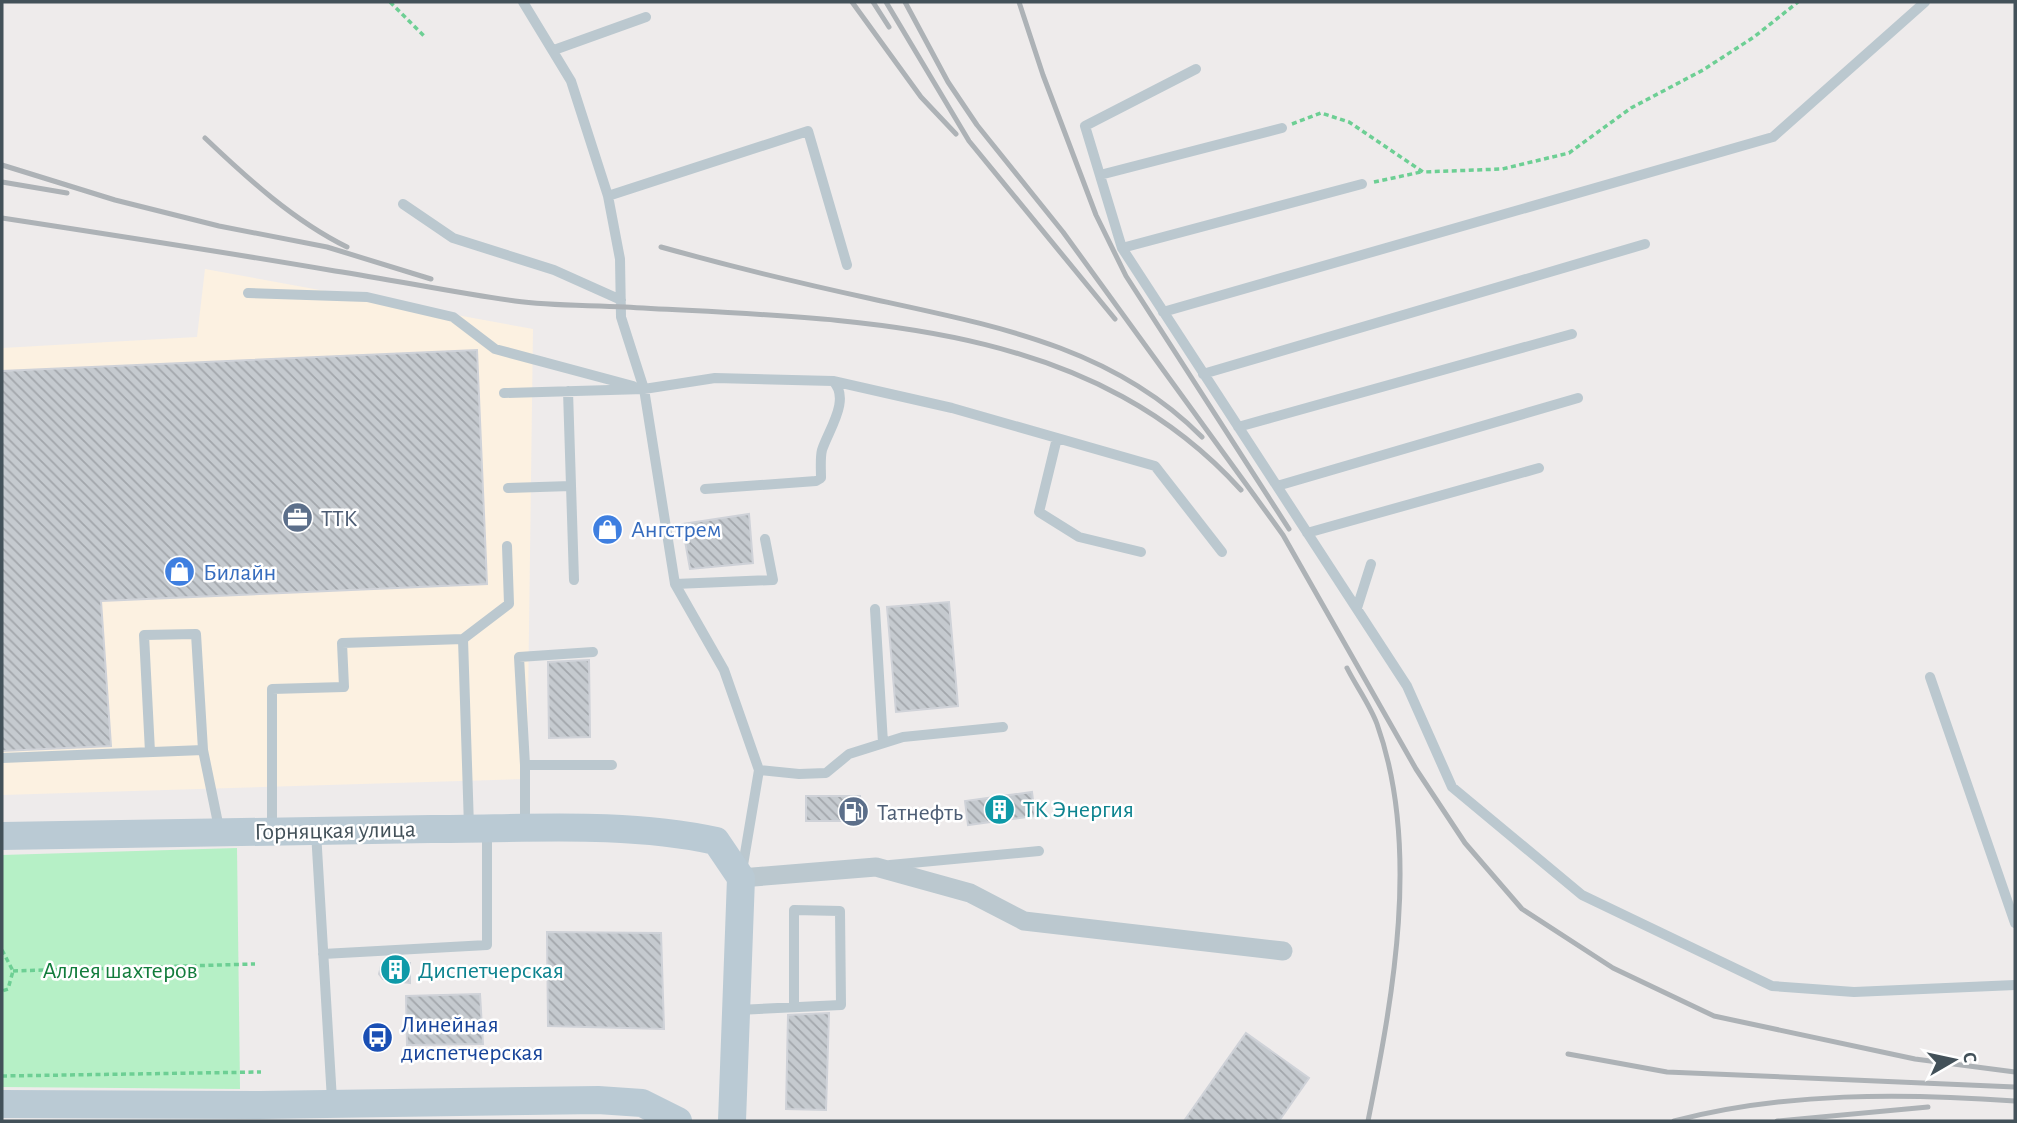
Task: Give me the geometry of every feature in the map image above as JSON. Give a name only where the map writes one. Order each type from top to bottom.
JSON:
[{"type":"street","name":"Горняцкая улица","points":[[2,836],[315,828],[669,831],[716,841],[741,878]]},
{"type":"street","points":[[732,1121],[741,878],[876,867],[970,893],[1024,921],[1283,951]]},
{"type":"street","points":[[2,1104],[260,1109],[332,1103],[642,1103],[678,1121]]},
{"type":"lane","points":[[523,2],[570,81],[608,196],[620,259],[621,317],[644,389],[674,584],[724,670],[759,769],[741,878]]},
{"type":"lane","points":[[1163,312],[1773,136],[1926,2]]},
{"type":"lane","points":[[554,50],[646,17]]},
{"type":"lane","points":[[1196,69],[1085,126],[1122,248],[1407,686],[1452,787],[1583,895],[1772,986],[1854,992],[2015,985]]},
{"type":"lane","points":[[1100,175],[1282,128]]},
{"type":"lane","points":[[608,196],[808,131],[847,265]]},
{"type":"lane","points":[[1122,248],[1362,184]]},
{"type":"lane","points":[[403,204],[453,238],[554,270],[621,300]]},
{"type":"lane","points":[[1203,374],[1646,244]]},
{"type":"lane","points":[[248,293],[367,297],[453,317],[495,349],[644,389]]},
{"type":"lane","points":[[1238,426],[1572,334]]},
{"type":"lane","points":[[504,393],[644,389],[715,378],[833,381],[951,408],[1155,466],[1222,552]]},
{"type":"lane","points":[[705,489],[816,481],[821,478],[822,451],[841,398],[839,388],[833,381]]},
{"type":"lane","points":[[568,391],[574,580]]},
{"type":"lane","points":[[1277,486],[1578,398]]},
{"type":"lane","points":[[1057,438],[1039,512],[1079,537],[1141,552]]},
{"type":"lane","points":[[1307,533],[1539,468]]},
{"type":"lane","points":[[508,488],[571,485]]},
{"type":"lane","points":[[674,584],[773,580],[765,539]]},
{"type":"lane","points":[[272,831],[272,690],[344,687],[342,643],[463,639],[509,604],[507,546]]},
{"type":"lane","points":[[1357,608],[1371,564]]},
{"type":"lane","points":[[874,609],[883,743]]},
{"type":"lane","points":[[150,752],[144,635],[196,634],[203,750],[220,832]]},
{"type":"lane","points":[[323,954],[487,946],[463,639]]},
{"type":"lane","points":[[525,828],[525,765],[519,657],[593,652]]},
{"type":"lane","points":[[1930,677],[2015,923]]},
{"type":"lane","points":[[759,769],[799,774],[827,772],[849,754],[903,737],[1003,727]]},
{"type":"lane","points":[[2,758],[203,750]]},
{"type":"lane","points":[[525,765],[612,765]]},
{"type":"lane","points":[[315,828],[332,1103]]},
{"type":"lane","points":[[876,867],[1039,852]]},
{"type":"lane","points":[[737,1010],[841,1005],[840,911],[794,910],[794,1007]]},
{"type":"path","points":[[390,2],[425,37]]},
{"type":"path","points":[[1362,184],[1423,172],[1502,169],[1569,153],[1632,108],[1703,70],[1754,37],[1798,2]]},
{"type":"path","points":[[1282,128],[1321,113],[1349,122],[1423,172]]},
{"type":"path","points":[[2,950],[13,971],[8,989],[2,991]]},
{"type":"path","points":[[13,971],[255,964]]},
{"type":"path","points":[[2,1076],[261,1072]]},
{"type":"shaded area","points":[[205,269],[533,329],[527,779],[2,795],[2,348],[197,337]]},
{"type":"green space","name":"Аллея шахтеров","points":[[237,848],[240,1089],[2,1087],[2,855]]},
{"type":"building","points":[[477,350],[487,584],[101,601],[111,746],[2,751],[2,371]]},
{"type":"building","points":[[749,514],[753,563],[690,569],[682,524]]},
{"type":"building","points":[[949,602],[958,706],[896,712],[887,607]]},
{"type":"building","points":[[589,660],[590,737],[549,738],[548,662]]},
{"type":"building","name":"ТК Энергия","points":[[1032,792],[1035,816],[968,825],[965,801]]},
{"type":"building","points":[[806,796],[860,796],[860,821],[806,821]]},
{"type":"building","points":[[547,932],[661,933],[664,1029],[548,1026]]},
{"type":"building","name":"Диспетчерская","points":[[389,963],[410,963],[410,983],[383,979],[379,974],[381,966]]},
{"type":"building","points":[[480,994],[483,1044],[407,1045],[406,996]]},
{"type":"building","points":[[829,1013],[826,1110],[786,1109],[788,1015]]},
{"type":"building","points":[[1246,1033],[1309,1078],[1279,1121],[1184,1121]]},
{"type":"railway","points":[[852,2],[921,97],[956,134]]},
{"type":"railway","points":[[873,2],[889,27]]},
{"type":"railway","points":[[886,2],[969,141],[1115,319]]},
{"type":"railway","points":[[905,2],[948,82],[977,125],[1063,232],[1283,535],[1416,769],[1465,843],[1522,909],[1613,968],[1714,1016],[1915,1059],[2015,1072]]},
{"type":"railway","points":[[1019,2],[1043,75],[1096,215],[1126,276],[1289,529]]},
{"type":"railway","points":[[205,138],[290,212],[347,247]]},
{"type":"railway","points":[[2,165],[115,200],[219,226],[327,247],[431,279]]},
{"type":"railway","points":[[2,182],[67,193]]},
{"type":"railway","points":[[2,218],[515,301],[791,316],[874,324],[956,338],[1034,359],[1109,389],[1178,432],[1241,490]]},
{"type":"railway","points":[[661,247],[790,280],[959,318],[1047,343],[1129,380],[1167,406],[1202,437]]},
{"type":"railway","points":[[1347,668],[1377,724],[1390,771],[1398,820],[1400,871],[1393,973],[1368,1121]]},
{"type":"railway","points":[[1568,1054],[1667,1072],[2015,1087]]},
{"type":"railway","points":[[1674,1121],[1758,1105],[1844,1097],[2015,1101]]},
{"type":"railway","points":[[1777,1121],[1928,1107]]},
{"type":"place","name":"ТТК","points":[[298,518]]},
{"type":"place","name":"Ангстрем","points":[[608,529]]},
{"type":"place","name":"Билайн","points":[[180,572]]},
{"type":"place","name":"ТК Энергия","points":[[1000,809]]},
{"type":"place","name":"Татнефть","points":[[854,812]]},
{"type":"place","name":"Диспетчерская","points":[[395,970]]},
{"type":"place","name":"Линейная диспетчерская","points":[[378,1038]]}]
